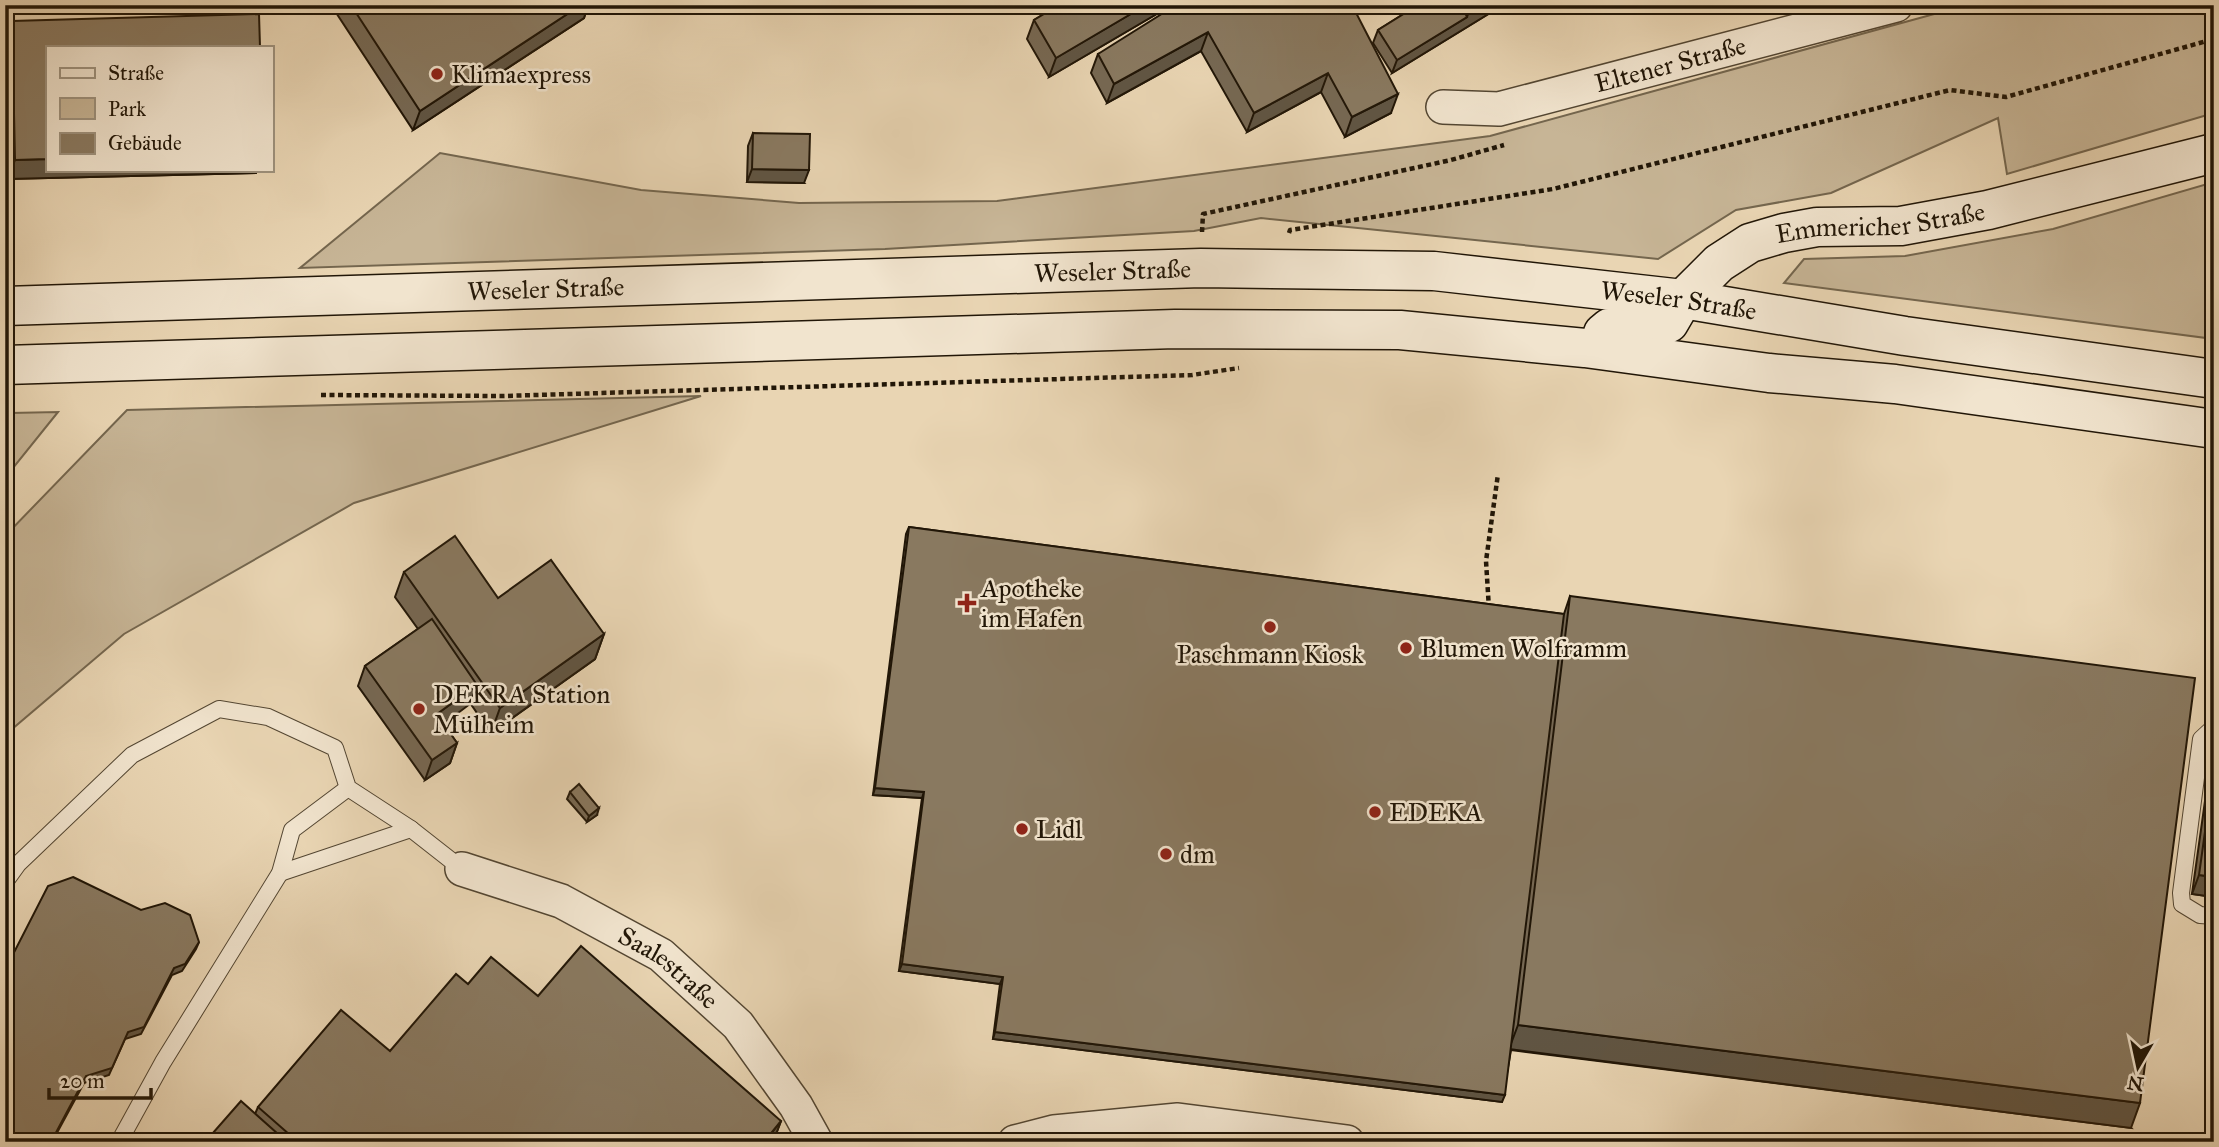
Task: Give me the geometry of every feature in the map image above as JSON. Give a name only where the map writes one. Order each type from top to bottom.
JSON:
[{"type":"main road","name":"Emmericher Straße","points":[[1585,348],[1609,328],[1648,332],[1669,323],[1683,299],[1719,263],[1750,243],[1817,227],[1902,226],[1988,210],[2214,152]]},
{"type":"main road","name":"Weseler Straße","points":[[5,306],[1201,268],[1434,271],[1683,299],[1905,336],[2214,379]]},
{"type":"main road","points":[[5,365],[1175,329],[1400,330],[1585,348],[1769,373],[1895,384],[2214,429]]},
{"type":"street","name":"Eltener Straße","points":[[1443,107],[1499,109],[1896,5]]},
{"type":"street","name":"Saalestraße","points":[[462,869],[561,901],[661,955],[738,1025],[796,1106],[816,1142]]},
{"type":"street","points":[[1015,1142],[1054,1132],[1178,1120],[1347,1142]]},
{"type":"lane","points":[[5,882],[18,864],[132,755],[219,709],[268,717],[335,748],[348,788],[411,829],[462,869]]},
{"type":"lane","points":[[2214,727],[2201,738],[2181,893],[2182,904],[2189,909],[2214,916]]},
{"type":"lane","points":[[118,1142],[163,1062],[280,873],[292,830],[348,788]]},
{"type":"lane","points":[[280,873],[411,829]]},
{"type":"path","points":[[1282,269],[1290,230],[1553,189],[1950,90],[2006,97],[2214,39]]},
{"type":"path","points":[[1201,268],[1203,214],[1451,160],[1510,143]]},
{"type":"path","points":[[309,395],[505,396],[1192,376],[1252,366]]},
{"type":"path","points":[[1489,611],[1486,561],[1497,474]]},
{"type":"green space","points":[[1967,5],[2214,5],[2214,113],[2007,174],[1998,118],[1831,193],[1736,210],[1658,259],[1261,218],[1194,231],[885,249],[300,268],[440,153],[641,190],[799,203],[997,201],[1490,136]]},
{"type":"green space","points":[[2214,182],[2214,339],[1784,283],[1804,259],[1905,256],[2053,229]]},
{"type":"green space","points":[[701,396],[354,503],[124,634],[5,735],[5,536],[127,410]]},
{"type":"green space","points":[[58,412],[5,478],[5,418],[10,413]]},
{"type":"building","name":"Klimaexpress","points":[[351,5],[581,5],[420,111]]},
{"type":"building","points":[[1059,5],[1146,5],[1056,58],[1034,20]]},
{"type":"building","points":[[1176,5],[1352,5],[1398,94],[1352,117],[1328,73],[1254,113],[1208,32],[1114,84],[1098,54]]},
{"type":"building","points":[[1418,5],[1462,5],[1467,17],[1397,60],[1378,30]]},
{"type":"building","points":[[1467,5],[1478,5],[1469,11]]},
{"type":"building","points":[[259,14],[260,46],[46,46],[46,159],[15,160],[12,21]]},
{"type":"building","points":[[753,133],[810,134],[809,170],[752,169]]},
{"type":"building","points":[[909,527],[1564,614],[1505,1095],[995,1032],[1003,977],[902,964],[924,792],[875,788]]},
{"type":"building","points":[[455,536],[498,598],[551,560],[604,634],[500,708],[404,572]]},
{"type":"building","points":[[1570,596],[2195,678],[2140,1103],[1518,1025]]},
{"type":"building","name":"DEKRA Station Mülheim","points":[[432,619],[477,685],[437,714],[457,743],[432,760],[365,666]]},
{"type":"building","points":[[2214,767],[2214,877],[2199,875]]},
{"type":"building","points":[[579,784],[599,808],[589,816],[570,792]]},
{"type":"building","points":[[73,877],[141,910],[165,903],[190,915],[199,942],[185,964],[174,968],[144,1027],[128,1032],[112,1068],[86,1076],[51,1142],[5,1142],[5,970],[48,886]]},
{"type":"building","points":[[581,946],[781,1121],[764,1142],[298,1142],[258,1107],[341,1010],[390,1051],[456,974],[468,984],[491,957],[538,996]]},
{"type":"building","points":[[241,1101],[287,1142],[205,1142]]},
{"type":"place","name":"Klimaexpress","points":[[437,74]]},
{"type":"place","name":"Apotheke im Hafen","points":[[967,603]]},
{"type":"place","name":"Paschmann Kiosk","points":[[1270,627]]},
{"type":"place","name":"Blumen Wolframm","points":[[1406,648]]},
{"type":"place","name":"DEKRA Station Mülheim","points":[[419,709]]},
{"type":"place","name":"EDEKA","points":[[1375,812]]},
{"type":"place","name":"Lidl","points":[[1022,829]]},
{"type":"place","name":"dm","points":[[1166,854]]}]
